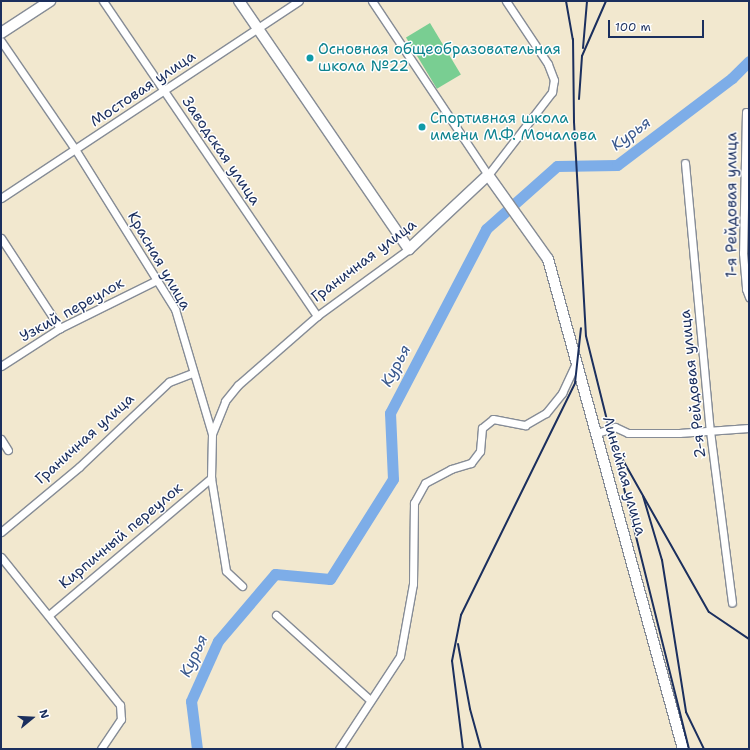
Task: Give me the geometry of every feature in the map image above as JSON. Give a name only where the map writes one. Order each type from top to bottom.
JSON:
[{"type":"street","points":[[1,33],[50,1]]},
{"type":"street","name":"Заводская улица","points":[[103,1],[317,316]]},
{"type":"street","points":[[239,1],[409,249]]},
{"type":"street","name":"Мостовая улица","points":[[1,198],[299,1]]},
{"type":"street","points":[[372,1],[488,175]]},
{"type":"street","name":"Граничная улица","points":[[212,434],[230,393],[317,316],[409,249],[488,175],[552,92],[554,80],[548,64],[506,1]]},
{"type":"street","name":"Красная улица","points":[[1,41],[75,149],[157,280],[179,319],[192,373],[212,434],[211,478],[226,571],[242,586]]},
{"type":"street","name":"1-я Рейдовая улица","points":[[746,112],[743,253],[746,288],[749,297]]},
{"type":"street","name":"2-я Рейдовая улица","points":[[685,163],[710,431],[732,603]]},
{"type":"street","name":"Линейная улица","points":[[488,175],[548,259],[683,749]]},
{"type":"street","points":[[1,238],[60,328]]},
{"type":"street","name":"Узкий переулок","points":[[1,366],[60,328],[157,280]]},
{"type":"street","points":[[339,749],[400,656],[413,584],[414,503],[425,483],[451,469],[471,463],[480,451],[482,428],[493,419],[525,425],[546,413],[562,393],[577,360]]},
{"type":"street","name":"Граничная улица","points":[[1,532],[79,467],[169,382],[192,373]]},
{"type":"street","points":[[597,433],[615,427],[628,433],[710,431],[749,428]]},
{"type":"street","points":[[1,439],[8,450]]},
{"type":"street","name":"Кирпичный переулок","points":[[49,614],[211,478]]},
{"type":"street","points":[[1,557],[49,614],[114,699],[122,712],[121,719],[101,749]]},
{"type":"street","points":[[276,615],[370,700]]},
{"type":"green space","points":[[430,23],[461,74],[437,89],[406,37]]},
{"type":"waterway","name":"Курья","points":[[197,749],[191,701],[218,641],[275,574],[330,579],[393,479],[390,413],[486,229],[557,166],[617,165],[732,78],[749,61]]},
{"type":"railway","points":[[566,1],[573,39],[574,122],[586,336],[689,749]]},
{"type":"railway","points":[[583,48],[587,1]]},
{"type":"railway","points":[[579,99],[582,56],[606,1]]},
{"type":"railway","points":[[463,749],[452,661],[461,615],[575,383],[581,328]]},
{"type":"railway","points":[[620,455],[709,612],[749,639]]},
{"type":"railway","points":[[643,496],[662,560],[686,712],[704,749]]},
{"type":"railway","points":[[458,644],[470,709],[481,749]]},
{"type":"place","name":"Основная общеобразовательная школа №22","points":[[310,58]]},
{"type":"place","name":"Спортивная школа имени М.Ф. Мочалова","points":[[422,127]]}]
